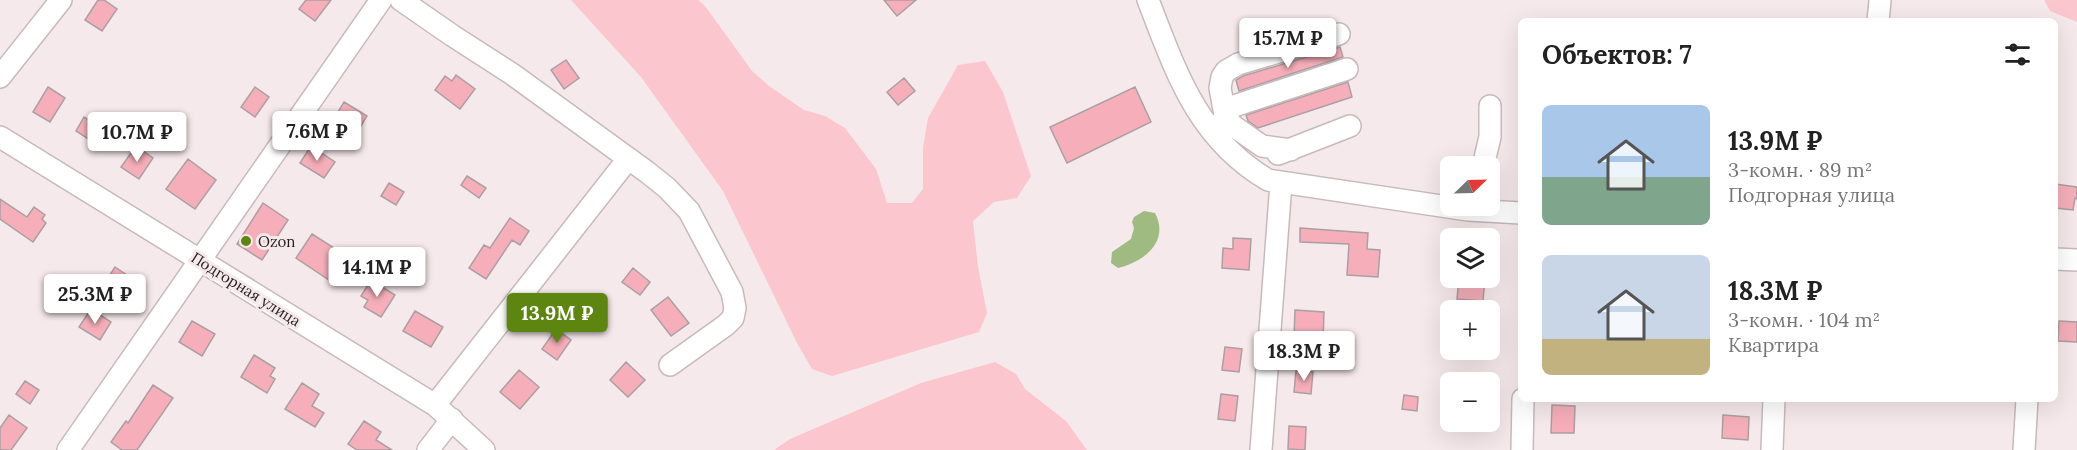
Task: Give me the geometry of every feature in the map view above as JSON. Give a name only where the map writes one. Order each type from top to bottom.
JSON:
[{"type":"street","points":[[0,77],[62,0]]},
{"type":"street","points":[[68,450],[381,0]]},
{"type":"street","points":[[401,0],[512,74],[668,188],[689,211],[732,292],[734,318],[670,365]]},
{"type":"street","points":[[1148,0],[1178,78],[1204,122],[1243,163],[1274,182],[1440,204]]},
{"type":"street","points":[[1292,150],[1262,146],[1232,125],[1225,115],[1220,88],[1221,76],[1238,64],[1339,34]]},
{"type":"street","points":[[1215,135],[1231,107],[1347,69]]},
{"type":"street","points":[[1485,156],[1490,137],[1490,106]]},
{"type":"street","points":[[1243,163],[1292,150],[1350,126]]},
{"type":"street","name":"Подгорная улица","points":[[0,137],[435,405],[452,418],[484,450]]},
{"type":"street","points":[[1261,450],[1274,182],[1292,150]]},
{"type":"street","points":[[435,405],[628,159]]},
{"type":"street","points":[[1500,211],[1518,213]]},
{"type":"street","points":[[2058,259],[2077,260]]},
{"type":"street","points":[[1522,450],[1523,402]]},
{"type":"street","points":[[1772,450],[1774,402]]},
{"type":"street","points":[[2024,450],[2027,402]]},
{"type":"street","points":[[428,450],[452,418]]},
{"type":"shaded area","points":[[571,0],[698,0],[705,6],[752,71],[769,86],[804,110],[825,116],[845,128],[876,169],[887,203],[912,203],[923,189],[923,148],[928,118],[958,65],[985,61],[1003,92],[1031,176],[1017,198],[994,202],[973,221],[978,267],[987,313],[979,332],[832,376],[812,369],[723,191],[641,77]]},
{"type":"shaded area","points":[[2044,0],[2077,0],[2077,22],[2050,11]]},
{"type":"shaded area","points":[[1144,211],[1155,213],[1159,223],[1157,241],[1152,249],[1137,261],[1118,268],[1111,263],[1112,252],[1131,239],[1134,217]]},
{"type":"shaded area","points":[[995,362],[1016,374],[1025,389],[1066,421],[1087,450],[774,450],[790,439],[921,383]]},
{"type":"building","points":[[98,0],[104,0],[117,9],[102,31],[85,20]]},
{"type":"building","points":[[306,0],[331,0],[315,21],[299,9]]},
{"type":"building","points":[[884,0],[916,0],[897,16]]},
{"type":"building","points":[[1340,47],[1343,57],[1239,91],[1236,80],[1243,76]]},
{"type":"building","points":[[566,60],[579,78],[564,89],[551,70]]},
{"type":"building","points":[[456,75],[475,89],[460,109],[435,90],[445,76],[452,81]]},
{"type":"building","points":[[904,78],[915,91],[898,105],[887,92]]},
{"type":"building","points":[[1348,82],[1352,97],[1258,128],[1248,121],[1246,115]]},
{"type":"building","points":[[48,87],[65,98],[50,122],[33,112]]},
{"type":"building","points":[[255,87],[269,97],[255,117],[241,107]]},
{"type":"building","points":[[1135,87],[1151,122],[1067,163],[1050,127]]},
{"type":"building","points":[[344,102],[367,116],[355,136],[332,122]]},
{"type":"building","points":[[84,117],[101,128],[93,142],[76,131]]},
{"type":"building","points":[[136,146],[153,158],[139,179],[121,167]]},
{"type":"building","points":[[311,146],[335,162],[324,178],[300,163]]},
{"type":"building","points":[[188,159],[216,180],[195,209],[166,189]]},
{"type":"building","points":[[467,176],[486,188],[479,198],[461,185]]},
{"type":"building","points":[[389,183],[404,192],[396,205],[381,196]]},
{"type":"building","points":[[2058,184],[2077,187],[2077,199],[2075,198],[2073,210],[2058,208]]},
{"type":"building","points":[[0,199],[27,217],[34,207],[45,215],[42,219],[46,223],[33,242],[0,219]]},
{"type":"building","points":[[263,203],[288,220],[262,260],[237,244]]},
{"type":"building","points":[[510,218],[529,231],[520,245],[512,240],[486,279],[469,268],[484,245],[490,248]]},
{"type":"building","points":[[1300,228],[1368,233],[1367,249],[1380,250],[1378,277],[1347,275],[1349,244],[1300,242]]},
{"type":"building","points":[[312,234],[348,257],[332,282],[296,258]]},
{"type":"building","points":[[1233,238],[1251,239],[1249,270],[1222,268],[1223,248],[1233,249]]},
{"type":"building","points":[[115,267],[136,281],[125,298],[104,284]]},
{"type":"building","points":[[633,268],[650,282],[640,295],[622,282]]},
{"type":"building","points":[[371,280],[395,295],[381,317],[364,307],[368,300],[361,296]]},
{"type":"building","points":[[1458,288],[1484,288],[1483,300],[1457,299]]},
{"type":"building","points":[[668,297],[689,323],[671,336],[651,310]]},
{"type":"building","points":[[91,309],[111,322],[100,340],[79,327]]},
{"type":"building","points":[[1295,310],[1324,312],[1323,340],[1294,338]]},
{"type":"building","points":[[415,311],[443,327],[431,347],[403,331]]},
{"type":"building","points":[[192,321],[215,334],[202,356],[179,342]]},
{"type":"building","points":[[2059,321],[2077,322],[2077,342],[2058,341]]},
{"type":"building","points":[[556,329],[571,340],[557,360],[542,349]]},
{"type":"building","points":[[1225,347],[1242,349],[1239,372],[1222,370]]},
{"type":"building","points":[[254,355],[275,368],[270,376],[275,379],[267,393],[241,377]]},
{"type":"building","points":[[626,362],[645,380],[628,397],[610,380]]},
{"type":"building","points":[[519,370],[539,387],[520,409],[500,392]]},
{"type":"building","points":[[1296,371],[1313,372],[1311,394],[1294,392]]},
{"type":"building","points":[[25,381],[39,390],[30,404],[16,394]]},
{"type":"building","points":[[302,383],[319,394],[312,406],[324,413],[315,427],[285,409]]},
{"type":"building","points":[[153,385],[173,398],[137,450],[122,450],[111,442],[126,421],[128,423]]},
{"type":"building","points":[[1221,394],[1238,396],[1235,421],[1218,419]]},
{"type":"building","points":[[1404,395],[1418,397],[1417,411],[1402,409]]},
{"type":"building","points":[[1552,405],[1575,406],[1574,433],[1551,433]]},
{"type":"building","points":[[9,415],[27,428],[11,450],[0,450],[0,428]]},
{"type":"building","points":[[1723,415],[1749,417],[1748,440],[1722,438]]},
{"type":"building","points":[[364,421],[381,432],[376,440],[392,450],[357,450],[348,444]]},
{"type":"building","points":[[1289,426],[1306,427],[1305,450],[1288,449]]},
{"type":"place","name":"Ozon","points":[[246,241]]}]
